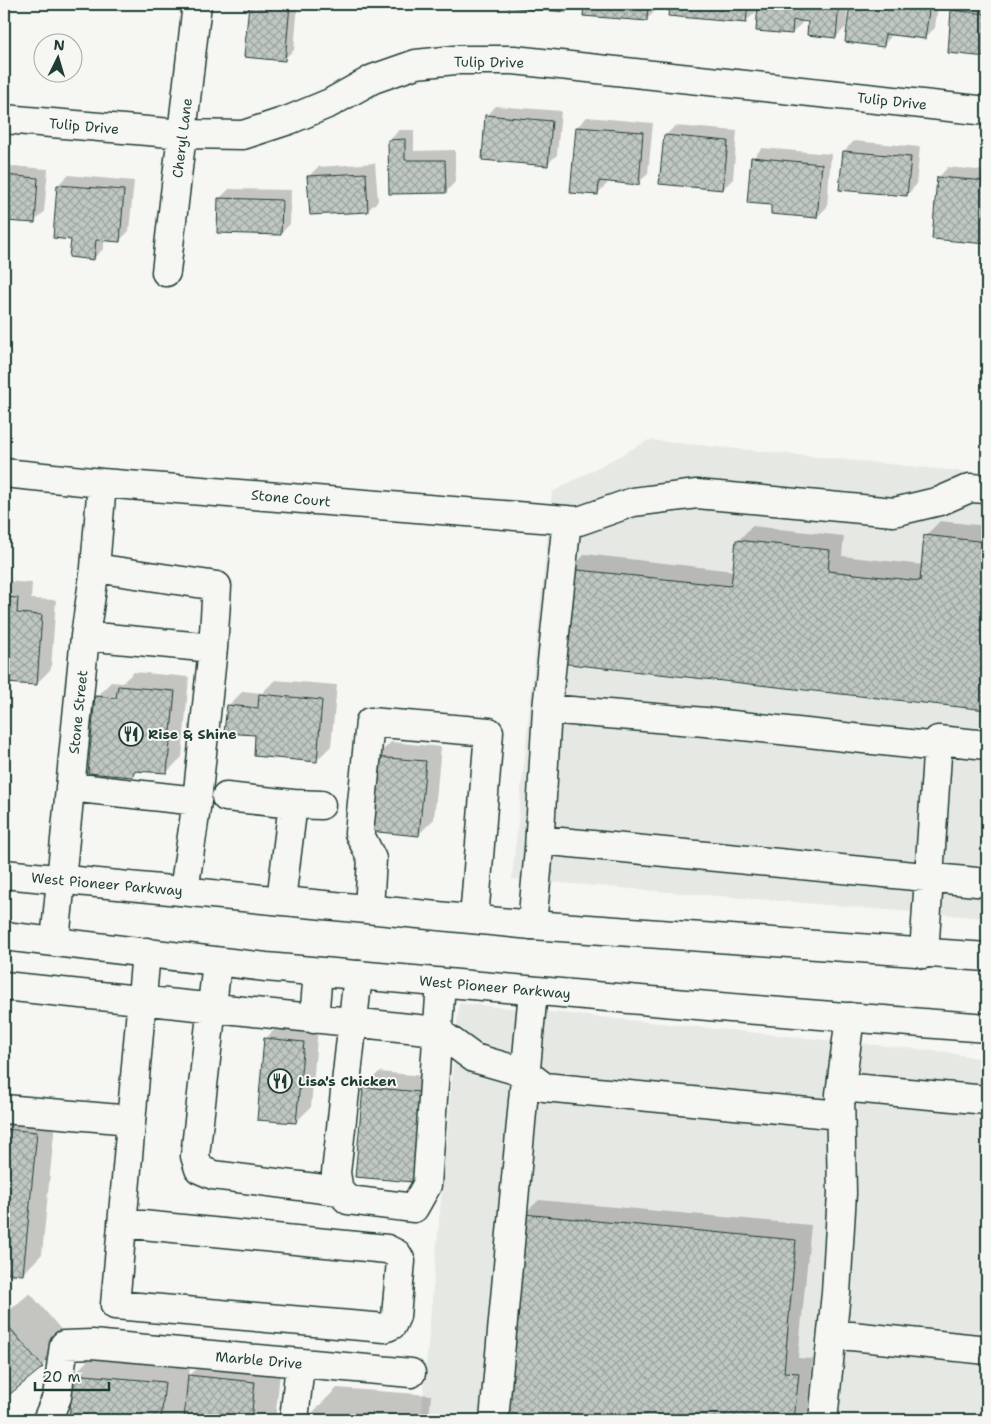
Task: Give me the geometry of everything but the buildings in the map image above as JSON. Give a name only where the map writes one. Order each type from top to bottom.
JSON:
[{"type":"street","name":"Cheryl Lane","points":[[166,272],[197,4]]},
{"type":"street","name":"Tulip Drive","points":[[4,120],[183,134],[243,135],[289,120],[330,103],[373,79],[416,64],[455,60],[514,60],[987,111]]},
{"type":"street","name":"Stone Court","points":[[4,473],[102,483],[573,521]]},
{"type":"street","name":"Stone Street","points":[[54,941],[85,636],[95,568],[102,483]]},
{"type":"street","points":[[532,925],[540,840],[547,709],[573,521],[633,502],[697,494],[894,512],[940,501],[970,488],[987,489]]},
{"type":"street","points":[[95,568],[218,586],[197,800],[184,891]]},
{"type":"street","points":[[85,636],[213,648]]},
{"type":"street","points":[[547,709],[705,722],[938,746]]},
{"type":"street","points":[[369,908],[372,859],[359,833],[370,722],[490,732],[474,919]]},
{"type":"street","points":[[924,954],[938,740],[987,744]]},
{"type":"street","points":[[70,787],[197,800]]},
{"type":"street","points":[[226,797],[321,805]]},
{"type":"street","points":[[282,900],[293,804]]},
{"type":"street","points":[[540,840],[987,883]]},
{"type":"street","name":"West Pioneer Parkway","points":[[4,874],[532,925],[987,957]]},
{"type":"street","name":"West Pioneer Parkway","points":[[4,936],[217,962],[358,976],[987,1028]]},
{"type":"street","points":[[122,1223],[387,1249],[396,1254],[401,1261],[396,1316],[392,1325],[385,1328],[115,1304],[122,1223],[131,1120],[142,1000],[146,952]]},
{"type":"street","points":[[217,962],[195,1156],[199,1169],[213,1175],[339,1191]]},
{"type":"street","points":[[314,1019],[318,972]]},
{"type":"street","points":[[358,976],[336,1173],[339,1191],[348,1200],[414,1208],[427,1185],[441,983]]},
{"type":"street","points":[[4,986],[437,1031],[474,1058],[526,1073],[544,1087],[840,1115]]},
{"type":"street","points":[[494,1420],[533,991]]},
{"type":"street","points":[[823,1420],[836,1293],[842,1193],[841,1087],[850,1017]]},
{"type":"street","points":[[841,1087],[987,1100]]},
{"type":"street","points":[[4,1109],[131,1120]]},
{"type":"street","points":[[832,1334],[987,1350]]},
{"type":"street","name":"Marble Drive","points":[[47,1420],[57,1397],[64,1345],[92,1344],[411,1373]]},
{"type":"street","points":[[294,1420],[300,1364]]},
{"type":"shaded area","points":[[649,440],[987,474],[987,918],[512,879],[552,492]]},
{"type":"shaded area","points":[[459,1003],[945,1052],[987,1060],[987,1420],[421,1420]]},
{"type":"place","name":"Rise & Shine","points":[[131,734]]},
{"type":"place","name":"Lisa's Chicken","points":[[280,1081]]}]
